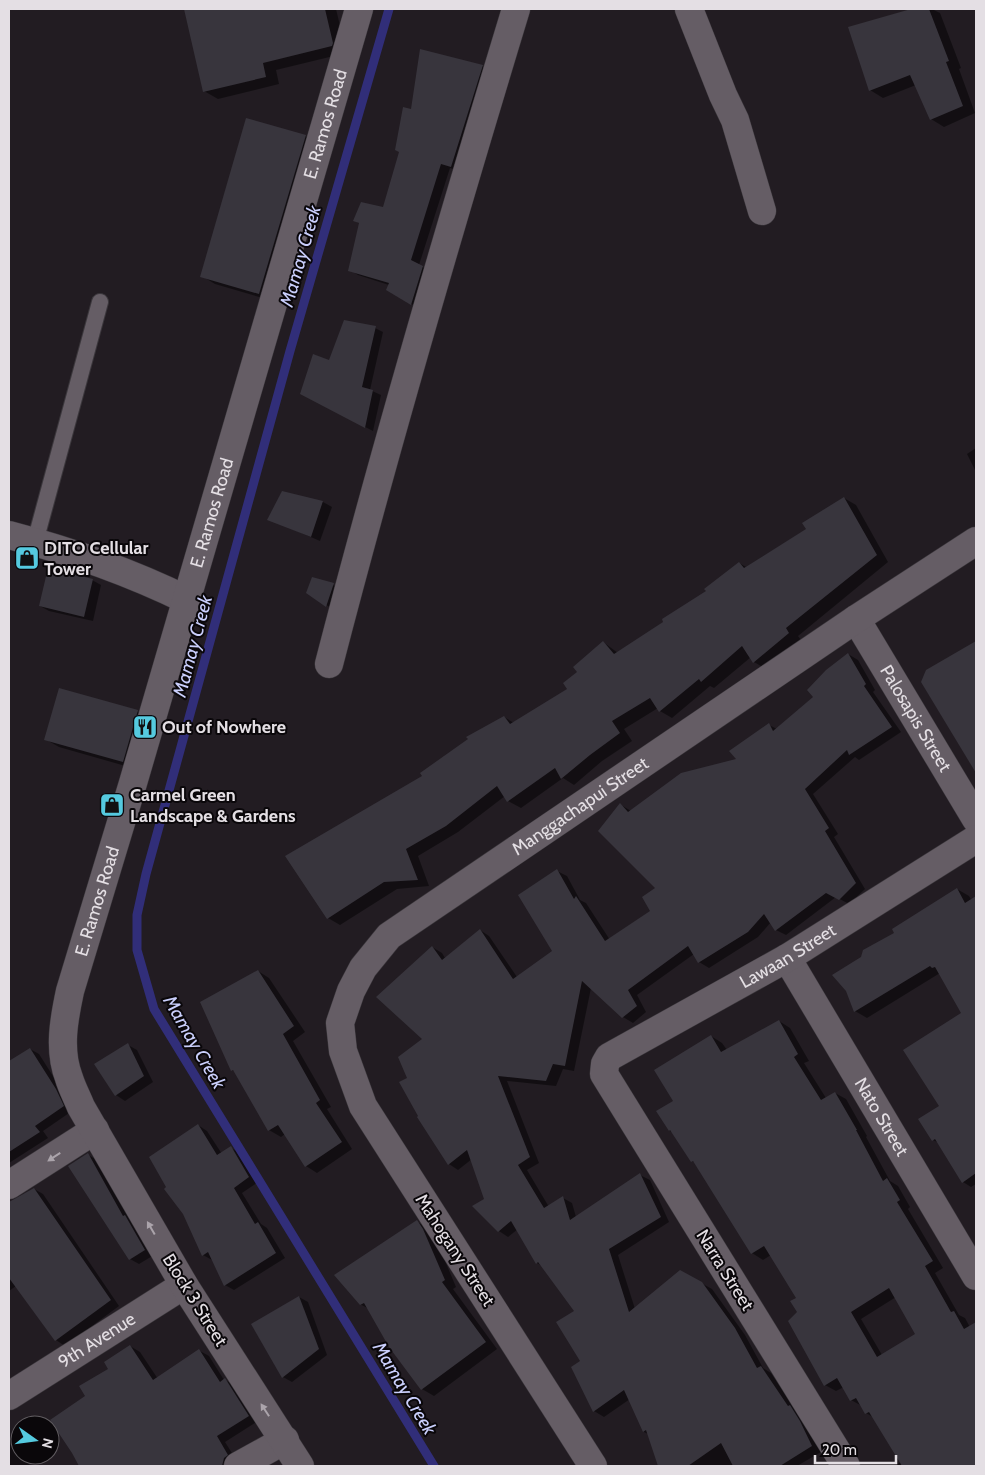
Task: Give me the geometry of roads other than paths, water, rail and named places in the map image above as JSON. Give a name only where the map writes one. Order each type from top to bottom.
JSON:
[{"type":"street","name":"E. Ramos Road","points":[[95,1130],[81,1107],[68,1077],[63,1052],[64,1017],[70,990],[187,600],[359,9]]},
{"type":"street","points":[[329,664],[360,546],[471,157],[516,9]]},
{"type":"street","points":[[689,9],[716,79],[735,120],[762,211]]},
{"type":"street","points":[[9,535],[123,571],[187,600]]},
{"type":"street","name":"Manggachapui Street","points":[[340,1023],[351,991],[363,968],[389,936],[856,619],[976,541]]},
{"type":"street","name":"Palosapis Street","points":[[856,619],[976,819]]},
{"type":"street","name":"Lawaan Street","points":[[604,1074],[605,1064],[609,1056],[787,958],[976,839]]},
{"type":"street","name":"Nato Street","points":[[787,958],[976,1276]]},
{"type":"street","name":"Mahogany Street","points":[[340,1023],[343,1051],[363,1106],[593,1466]]},
{"type":"street","name":"Narra Street","points":[[604,1074],[846,1466]]},
{"type":"street","points":[[9,1185],[95,1130]]},
{"type":"street","name":"Block 3 Street","points":[[95,1130],[184,1284],[300,1466]]},
{"type":"street","name":"9th Avenue","points":[[9,1396],[184,1284]]},
{"type":"street","points":[[238,1466],[285,1440]]},
{"type":"lane","points":[[35,542],[100,302]]},
{"type":"waterway","name":"Mamay Creek","points":[[389,9],[290,351],[146,874],[137,915],[137,950],[154,1009],[434,1466]]},
{"type":"place","name":"DITO Cellular Tower","points":[[27,558]]},
{"type":"place","name":"Out of Nowhere","points":[[145,727]]},
{"type":"place","name":"Carmel Green Landscape & Gardens","points":[[112,805]]}]
